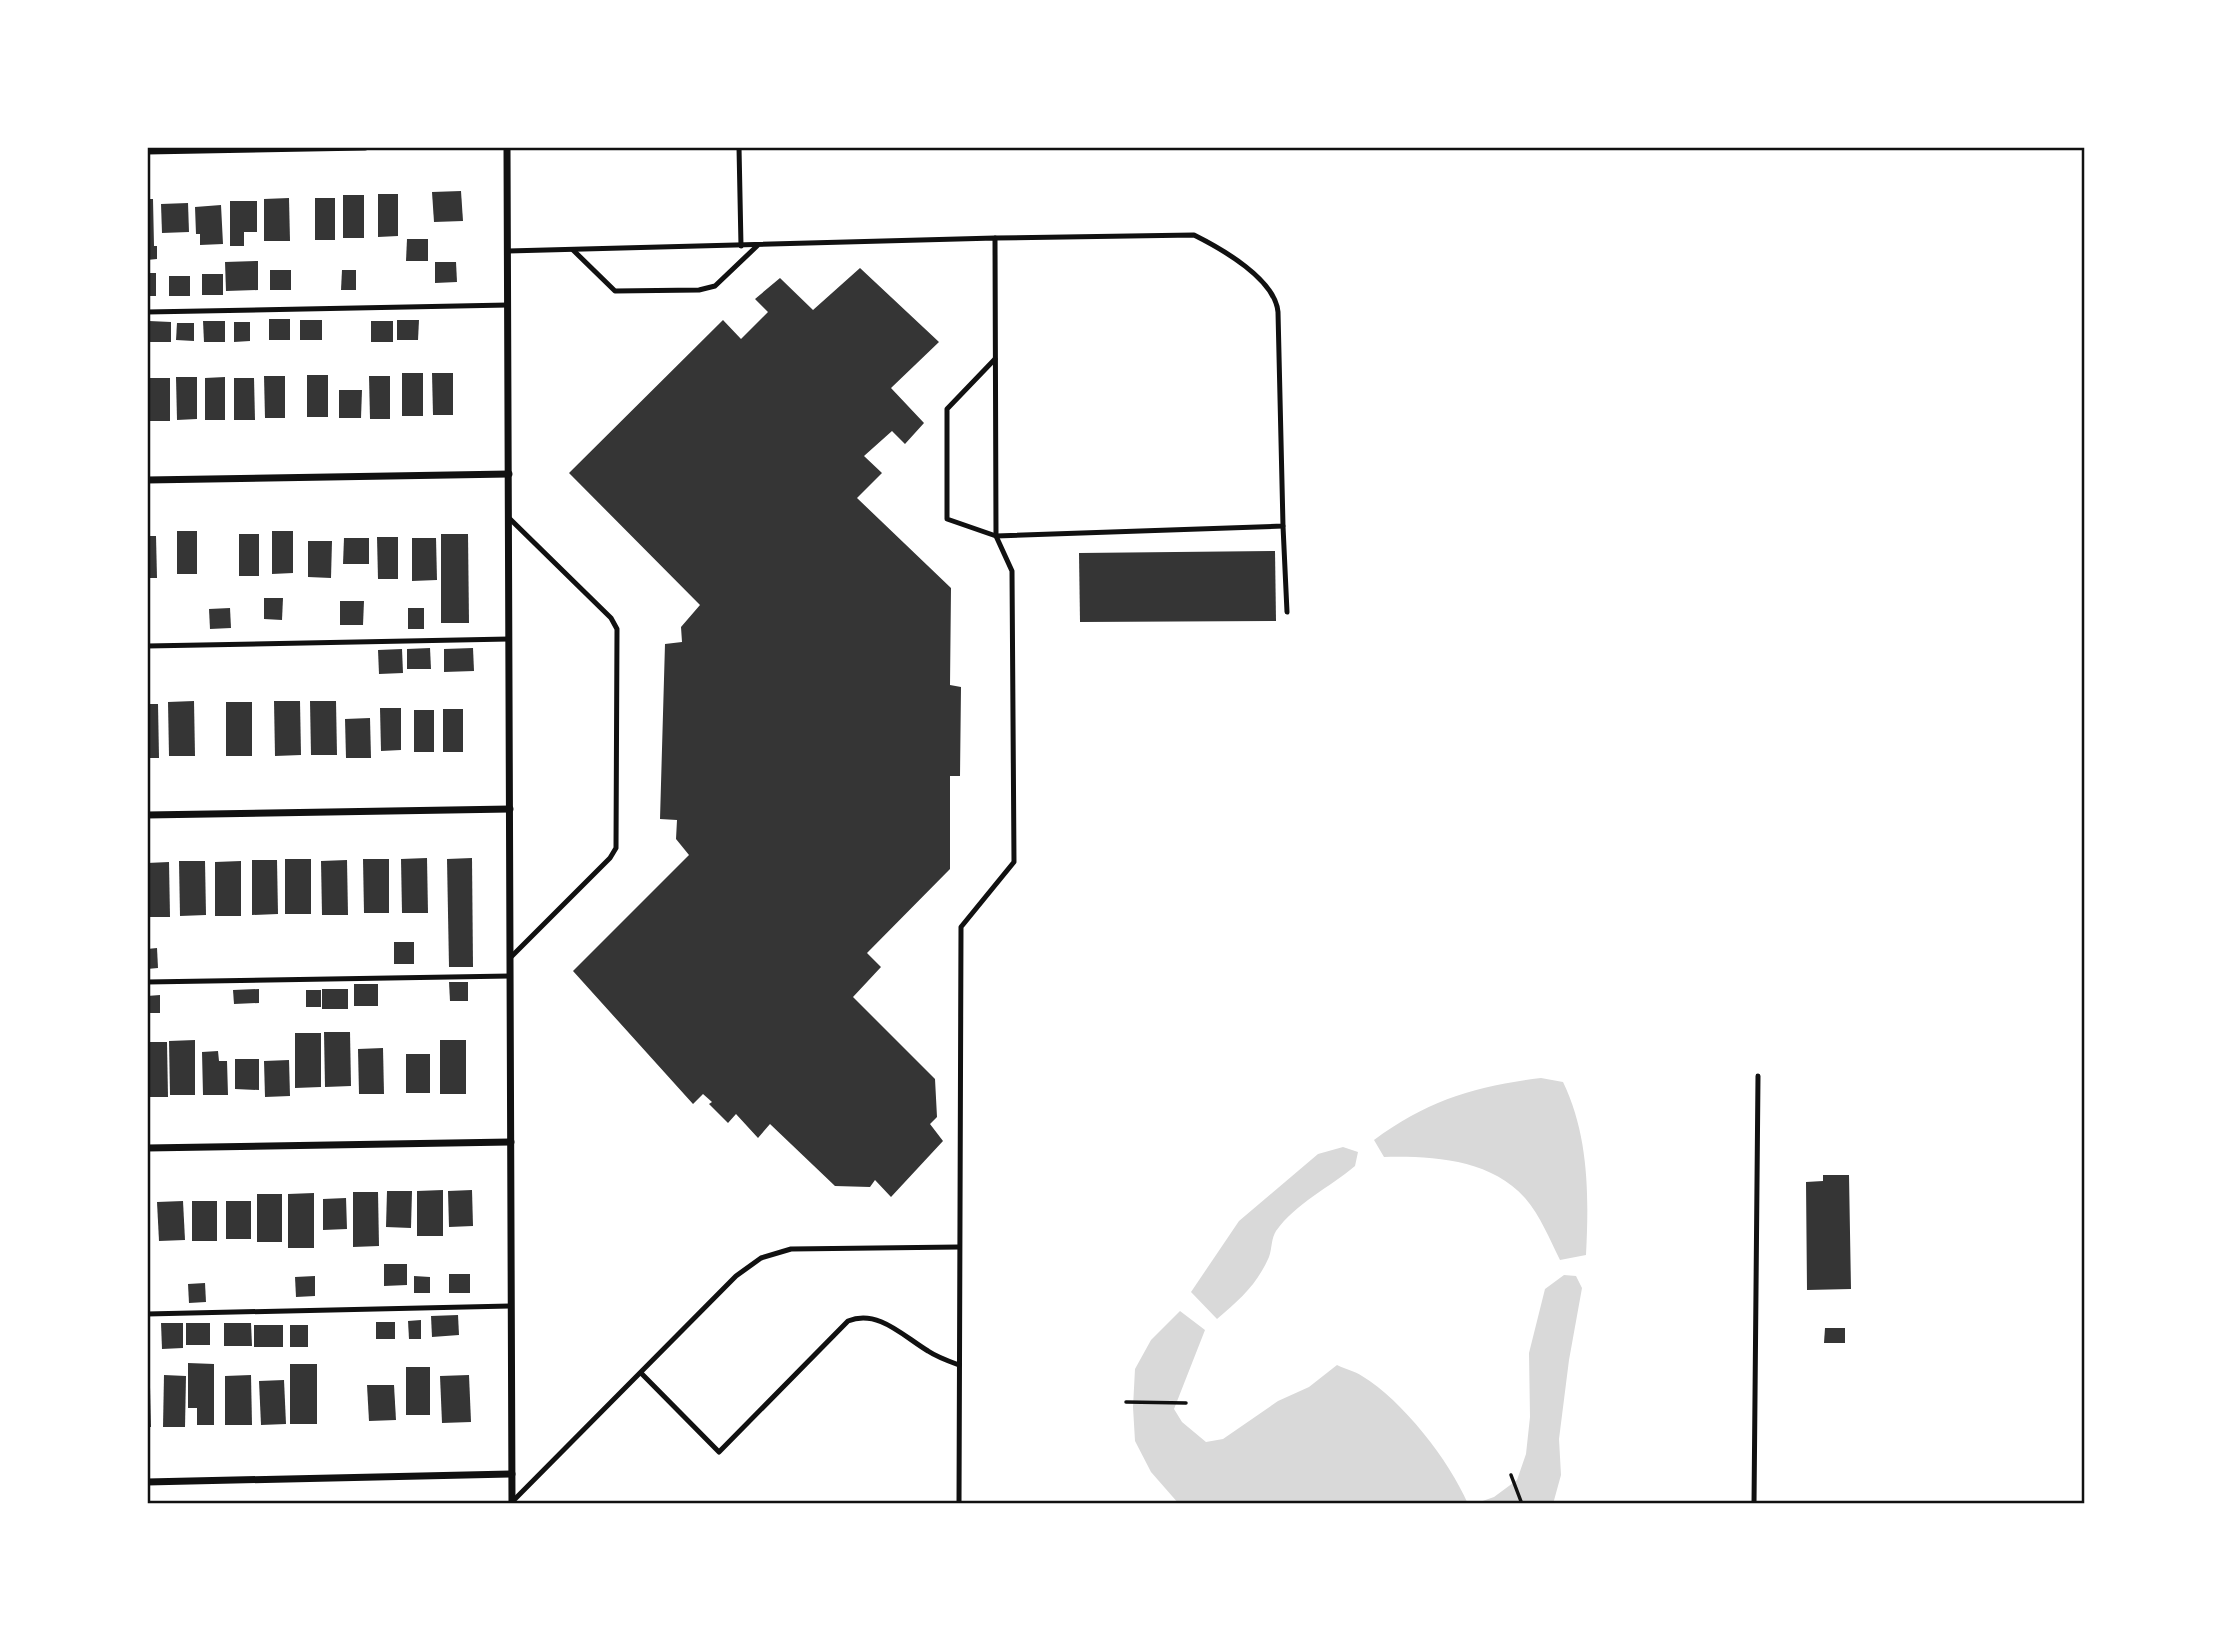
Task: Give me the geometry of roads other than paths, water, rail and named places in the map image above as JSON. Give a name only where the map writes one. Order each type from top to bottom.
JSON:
[{"type":"street","points":[[147,151],[365,147]]},
{"type":"street","points":[[507,147],[512,1503]]},
{"type":"street","points":[[147,480],[509,474]]},
{"type":"street","points":[[147,815],[510,809]]},
{"type":"street","points":[[147,1148],[511,1142]]},
{"type":"street","points":[[147,1482],[512,1474]]},
{"type":"lane","points":[[739,147],[741,246]]},
{"type":"lane","points":[[508,251],[1194,235],[1220,248],[1268,286],[1277,302],[1287,612]]},
{"type":"lane","points":[[959,1504],[961,927],[1014,862],[1012,571],[996,536],[995,238]]},
{"type":"lane","points":[[572,250],[615,291],[699,290],[715,286],[757,246]]},
{"type":"lane","points":[[147,312],[508,305]]},
{"type":"lane","points":[[995,358],[947,409],[947,519],[996,536],[1283,526]]},
{"type":"lane","points":[[509,518],[611,618],[617,629],[615,848],[610,858],[510,958]]},
{"type":"lane","points":[[147,646],[509,639]]},
{"type":"lane","points":[[147,982],[510,976]]},
{"type":"lane","points":[[1754,1504],[1758,1076]]},
{"type":"lane","points":[[512,1503],[736,1276],[761,1258],[791,1249],[959,1247]]},
{"type":"lane","points":[[147,1314],[512,1306]]},
{"type":"lane","points":[[641,1373],[719,1452],[848,1321],[859,1317],[872,1317],[889,1325],[931,1353],[959,1365]]}]
